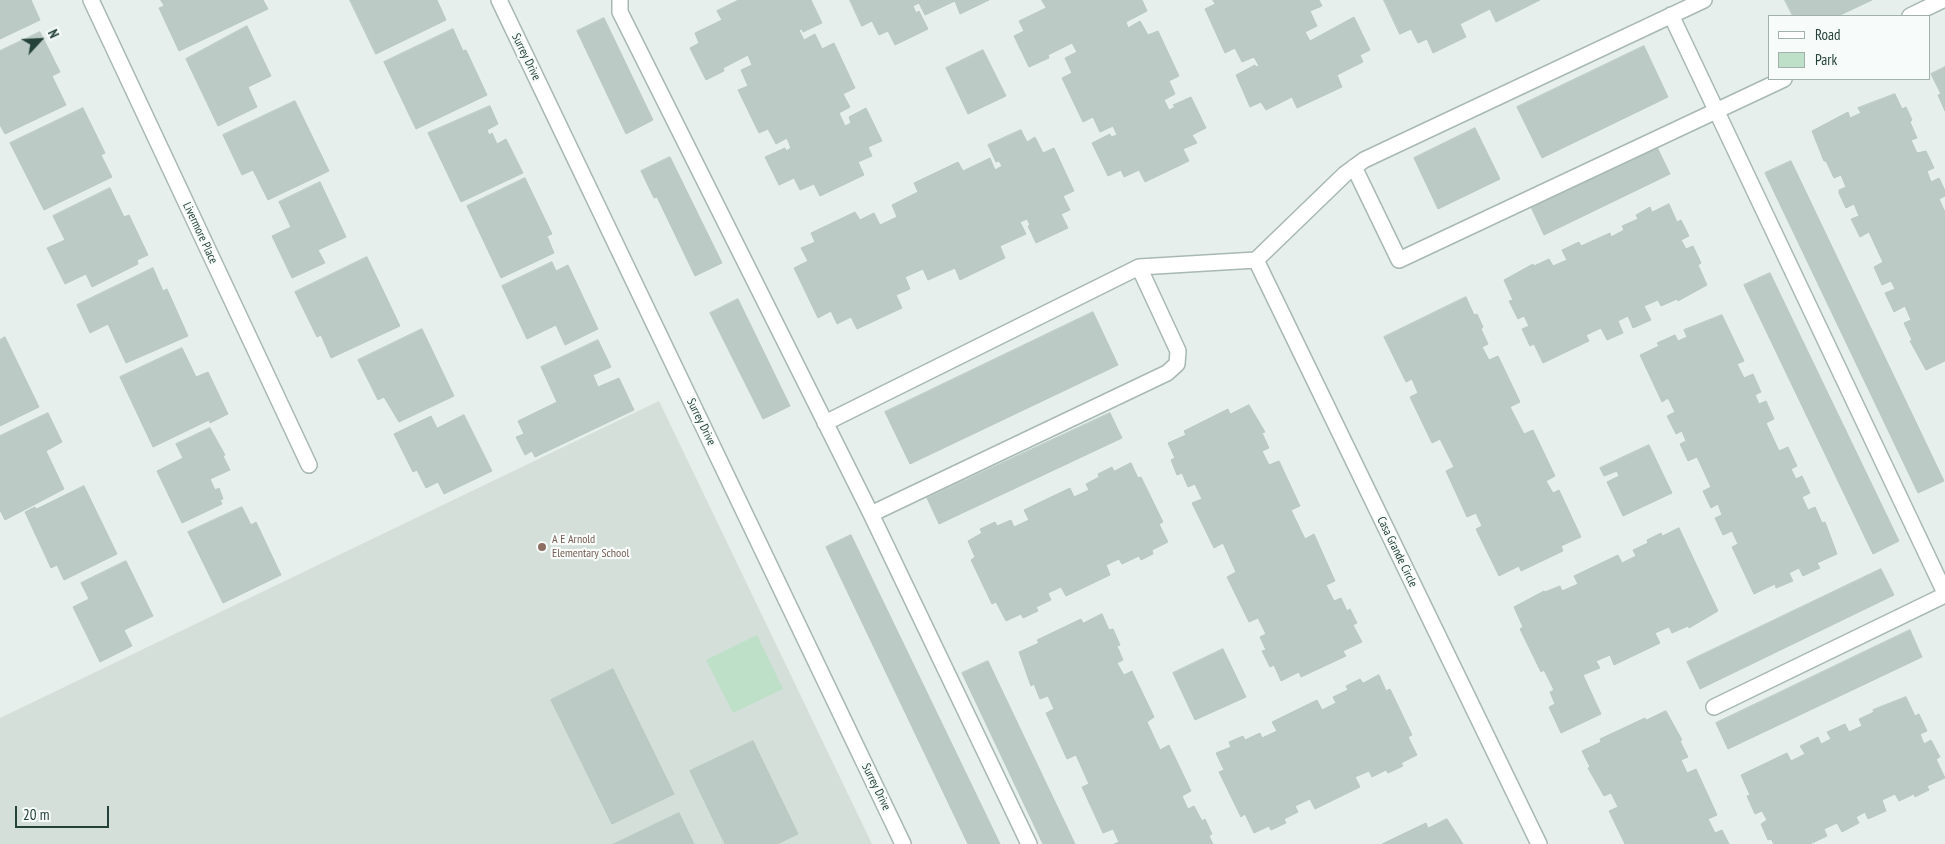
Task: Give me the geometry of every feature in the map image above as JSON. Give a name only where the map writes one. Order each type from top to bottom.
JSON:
[{"type":"street","name":"Livermore Place","points":[[91,0],[309,465]]},
{"type":"street","name":"Surrey Drive","points":[[499,0],[903,844]]},
{"type":"street","points":[[620,0],[620,12],[871,514],[1029,844]]},
{"type":"street","points":[[826,423],[1139,268],[1256,260],[1354,167],[1704,0]]},
{"type":"street","points":[[1912,15],[1942,0]]},
{"type":"street","points":[[1671,15],[1945,594],[1714,707]]},
{"type":"street","points":[[1354,167],[1399,260],[1782,80]]},
{"type":"street","name":"Casa Grande Circle","points":[[1256,260],[1539,844]]},
{"type":"street","points":[[871,514],[1167,373],[1177,364],[1178,351],[1139,268]]},
{"type":"shaded area","name":"A E Arnold Elementary School","points":[[659,401],[872,844],[0,844],[0,718]]},
{"type":"green space","points":[[757,635],[783,689],[733,713],[706,660]]},
{"type":"building","points":[[0,0],[31,0],[40,20],[0,39]]},
{"type":"building","points":[[161,0],[263,0],[268,9],[179,51],[159,8],[164,6]]},
{"type":"building","points":[[350,0],[437,0],[446,20],[376,54]]},
{"type":"building","points":[[739,0],[811,0],[822,23],[803,32],[802,29],[799,30],[804,40],[815,34],[822,49],[834,43],[855,88],[843,94],[850,107],[839,113],[845,126],[851,123],[849,117],[866,108],[882,141],[868,147],[872,156],[858,162],[864,175],[820,196],[814,184],[800,190],[794,178],[779,185],[765,157],[785,148],[786,151],[791,148],[787,138],[776,144],[768,129],[759,133],[738,90],[748,86],[741,70],[752,65],[748,55],[723,68],[724,71],[706,80],[690,48],[699,43],[695,33],[722,20],[717,11]]},
{"type":"building","points":[[850,0],[989,0],[960,14],[955,1],[925,15],[919,3],[913,6],[916,13],[919,11],[928,29],[895,45],[888,31],[879,35],[872,21],[862,26]]},
{"type":"building","points":[[1042,0],[1142,0],[1147,11],[1126,22],[1128,28],[1140,21],[1148,35],[1158,31],[1179,76],[1169,81],[1175,94],[1164,100],[1169,110],[1175,107],[1173,105],[1191,97],[1206,128],[1192,135],[1197,143],[1183,149],[1189,161],[1145,182],[1139,170],[1124,177],[1121,170],[1108,176],[1092,143],[1110,134],[1111,137],[1117,135],[1113,126],[1100,132],[1093,117],[1083,122],[1062,78],[1072,73],[1065,58],[1077,52],[1072,43],[1048,55],[1049,58],[1029,67],[1014,36],[1024,31],[1019,21],[1046,8]]},
{"type":"building","points":[[1213,0],[1319,0],[1322,6],[1310,11],[1317,26],[1305,32],[1310,41],[1354,17],[1370,50],[1360,55],[1363,62],[1337,75],[1342,87],[1297,108],[1292,97],[1266,110],[1261,102],[1250,107],[1236,75],[1255,65],[1256,67],[1259,66],[1254,57],[1242,62],[1235,48],[1225,53],[1205,9],[1215,4]]},
{"type":"building","points":[[1384,0],[1540,0],[1496,22],[1490,9],[1460,24],[1466,37],[1433,53],[1427,39],[1418,43],[1411,29],[1400,34]]},
{"type":"building","points":[[1785,0],[1872,0],[1840,15],[1792,15]]},
{"type":"building","points":[[604,18],[653,120],[626,134],[577,31]]},
{"type":"building","points":[[247,26],[271,76],[248,87],[257,107],[218,126],[186,59]]},
{"type":"building","points":[[453,29],[463,51],[466,50],[487,95],[416,129],[384,62]]},
{"type":"building","points":[[40,32],[60,72],[52,76],[66,105],[5,134],[0,125],[0,51]]},
{"type":"building","points":[[1644,46],[1668,97],[1542,158],[1517,107]]},
{"type":"building","points":[[983,50],[1006,96],[968,114],[946,68]]},
{"type":"building","points":[[1945,67],[1945,111],[1938,95],[1941,94],[1931,74]]},
{"type":"building","points":[[1895,94],[1902,109],[1906,107],[1912,120],[1910,122],[1917,138],[1911,140],[1917,153],[1926,151],[1934,168],[1927,171],[1931,182],[1939,178],[1945,191],[1945,196],[1939,199],[1945,212],[1945,361],[1926,370],[1910,341],[1912,340],[1904,323],[1911,320],[1905,306],[1894,312],[1885,293],[1895,289],[1891,281],[1882,285],[1874,267],[1883,262],[1869,232],[1860,237],[1851,219],[1859,216],[1854,204],[1846,208],[1839,193],[1839,190],[1846,187],[1841,175],[1834,178],[1826,161],[1824,161],[1812,131],[1848,112],[1850,118],[1861,113],[1858,108]]},
{"type":"building","points":[[295,101],[329,171],[268,200],[253,170],[242,175],[223,135]]},
{"type":"building","points":[[490,106],[498,124],[487,130],[489,135],[492,133],[497,144],[506,139],[523,173],[461,202],[428,133]]},
{"type":"building","points":[[83,108],[105,153],[101,155],[112,177],[44,210],[10,143]]},
{"type":"building","points":[[1475,128],[1500,179],[1438,209],[1414,158]]},
{"type":"building","points":[[1021,130],[1027,142],[1035,137],[1043,153],[1054,148],[1074,191],[1063,196],[1070,210],[1061,214],[1068,228],[1036,243],[1028,226],[1030,225],[1027,219],[1020,222],[1026,234],[1000,246],[1005,258],[960,280],[955,268],[928,280],[923,269],[905,277],[910,289],[896,295],[902,308],[857,329],[851,317],[837,324],[831,311],[818,318],[794,268],[808,261],[801,248],[815,242],[811,233],[855,212],[860,220],[874,213],[880,225],[897,217],[892,205],[918,192],[914,183],[958,162],[963,171],[990,158],[995,170],[1002,166],[999,161],[996,162],[988,145]]},
{"type":"building","points":[[1657,147],[1670,174],[1544,235],[1531,207]]},
{"type":"building","points":[[670,157],[722,263],[695,276],[657,197],[654,198],[641,171]]},
{"type":"building","points":[[1791,161],[1944,481],[1918,493],[1765,173]]},
{"type":"building","points":[[525,178],[552,234],[547,236],[554,253],[501,278],[467,206]]},
{"type":"building","points":[[320,182],[346,237],[318,250],[325,263],[292,278],[272,236],[291,227],[279,202]]},
{"type":"building","points":[[110,188],[124,217],[129,215],[148,255],[137,260],[138,264],[92,287],[86,274],[65,284],[47,248],[65,240],[53,216]]},
{"type":"building","points":[[1669,204],[1677,222],[1681,220],[1689,236],[1681,240],[1686,249],[1693,246],[1701,263],[1698,265],[1707,285],[1678,301],[1677,299],[1661,306],[1658,300],[1644,306],[1651,320],[1633,328],[1628,316],[1618,321],[1623,333],[1607,340],[1601,328],[1586,335],[1589,341],[1543,363],[1534,344],[1530,346],[1522,329],[1529,326],[1524,316],[1518,319],[1509,301],[1513,300],[1504,280],[1533,264],[1534,266],[1549,259],[1553,266],[1567,260],[1562,250],[1579,242],[1581,246],[1610,233],[1611,237],[1624,230],[1622,226],[1638,219],[1636,215],[1650,207],[1652,212]]},
{"type":"building","points":[[367,257],[400,326],[331,358],[321,335],[317,337],[295,292]]},
{"type":"building","points":[[552,262],[556,271],[568,265],[598,329],[565,345],[556,325],[527,339],[502,286]]},
{"type":"building","points":[[153,268],[163,291],[167,289],[188,336],[126,363],[108,324],[90,333],[77,305]]},
{"type":"building","points":[[1770,273],[1899,541],[1873,554],[1744,285]]},
{"type":"building","points":[[1466,297],[1474,315],[1477,314],[1483,327],[1481,329],[1488,344],[1482,347],[1489,360],[1498,356],[1520,402],[1510,407],[1524,434],[1533,430],[1555,476],[1546,481],[1553,493],[1559,490],[1581,537],[1561,546],[1563,551],[1521,571],[1519,566],[1499,576],[1476,529],[1482,526],[1476,513],[1467,517],[1446,471],[1454,467],[1440,439],[1432,443],[1410,397],[1418,393],[1412,379],[1406,382],[1384,337]]},
{"type":"building","points":[[738,299],[790,406],[763,419],[710,313]]},
{"type":"building","points":[[1093,312],[1118,365],[910,464],[885,412]]},
{"type":"building","points":[[1722,315],[1744,361],[1737,364],[1744,378],[1753,374],[1761,392],[1755,395],[1759,404],[1766,401],[1774,419],[1766,423],[1779,451],[1788,447],[1797,466],[1791,469],[1796,479],[1802,476],[1810,493],[1802,497],[1808,510],[1815,507],[1822,523],[1825,522],[1837,554],[1817,563],[1820,568],[1803,576],[1799,568],[1789,573],[1793,581],[1776,588],[1775,584],[1754,594],[1732,547],[1738,544],[1732,531],[1723,535],[1715,518],[1722,515],[1718,504],[1711,508],[1703,491],[1711,487],[1697,457],[1688,461],[1680,444],[1686,441],[1682,431],[1676,434],[1667,416],[1675,412],[1668,398],[1662,402],[1640,355],[1659,346],[1657,343],[1675,335],[1678,341],[1687,337],[1684,330]]},
{"type":"building","points":[[422,329],[454,396],[399,422],[384,397],[378,400],[358,360]]},
{"type":"building","points":[[5,337],[39,407],[0,426],[0,340]]},
{"type":"building","points":[[598,340],[611,367],[593,375],[598,387],[619,378],[634,410],[535,457],[532,451],[525,455],[516,437],[524,434],[518,421],[557,402],[541,367]]},
{"type":"building","points":[[182,348],[196,377],[208,372],[228,414],[210,423],[209,420],[153,447],[120,377]]},
{"type":"building","points":[[1249,405],[1265,432],[1262,433],[1269,448],[1262,451],[1269,465],[1279,461],[1300,506],[1291,510],[1305,539],[1314,534],[1335,581],[1326,585],[1334,601],[1341,598],[1347,611],[1350,609],[1357,623],[1353,625],[1362,642],[1343,651],[1346,656],[1301,677],[1299,672],[1281,681],[1274,665],[1270,667],[1262,651],[1266,650],[1260,637],[1266,634],[1258,618],[1249,622],[1227,577],[1236,572],[1223,543],[1214,548],[1192,503],[1202,499],[1195,484],[1188,487],[1182,473],[1177,475],[1171,460],[1175,458],[1168,443],[1186,435],[1184,431],[1228,409],[1230,414]]},
{"type":"building","points":[[48,413],[62,442],[46,451],[64,489],[5,520],[0,510],[0,436]]},
{"type":"building","points":[[1110,413],[1122,438],[939,524],[927,498]]},
{"type":"building","points":[[464,415],[492,471],[444,494],[438,482],[426,488],[417,470],[413,472],[394,434],[431,416],[437,428]]},
{"type":"building","points":[[210,428],[225,455],[223,456],[230,470],[210,479],[215,490],[219,488],[223,499],[220,500],[222,504],[182,523],[157,471],[183,458],[176,444]]},
{"type":"building","points":[[1649,445],[1672,493],[1623,516],[1607,482],[1619,476],[1617,471],[1604,476],[1600,468]]},
{"type":"building","points":[[1131,463],[1138,478],[1141,477],[1163,522],[1159,524],[1168,542],[1152,550],[1153,554],[1141,560],[1139,556],[1122,564],[1119,559],[1106,565],[1110,575],[1066,596],[1061,587],[1048,593],[1051,600],[1036,607],[1038,611],[1023,618],[1021,614],[1006,621],[996,602],[992,604],[971,560],[975,557],[968,541],[982,533],[980,529],[995,522],[997,526],[1011,520],[1014,527],[1029,520],[1024,510],[1070,488],[1074,497],[1089,490],[1086,484],[1099,477],[1098,474],[1112,467],[1114,471]]},
{"type":"building","points":[[84,486],[117,554],[64,580],[57,565],[51,568],[25,512],[35,507],[36,509]]},
{"type":"building","points":[[242,507],[251,525],[256,522],[281,575],[223,603],[188,532]]},
{"type":"building","points":[[1679,528],[1718,611],[1689,628],[1688,626],[1672,633],[1669,627],[1655,633],[1660,643],[1614,665],[1610,655],[1596,661],[1600,668],[1583,675],[1601,714],[1561,733],[1549,707],[1555,704],[1550,692],[1554,690],[1544,670],[1541,672],[1520,629],[1523,627],[1514,607],[1544,591],[1560,586],[1562,591],[1578,584],[1574,576],[1618,555],[1622,563],[1636,556],[1633,550],[1648,543],[1647,540],[1661,533],[1662,536]]},
{"type":"building","points":[[851,535],[1000,844],[968,844],[826,547]]},
{"type":"building","points":[[126,561],[153,616],[124,630],[132,646],[100,662],[73,607],[89,599],[81,583]]},
{"type":"building","points":[[1881,569],[1894,595],[1700,689],[1687,662]]},
{"type":"building","points":[[1102,614],[1109,630],[1113,629],[1120,645],[1117,646],[1123,660],[1117,663],[1124,675],[1132,671],[1154,717],[1147,722],[1160,750],[1169,745],[1191,791],[1182,796],[1188,809],[1194,806],[1202,821],[1205,819],[1212,834],[1209,836],[1213,844],[1114,844],[1119,842],[1113,829],[1103,833],[1082,787],[1089,784],[1076,755],[1067,759],[1046,713],[1054,709],[1048,696],[1040,699],[1034,684],[1031,686],[1019,652],[1039,643],[1037,640],[1081,619],[1083,623]]},
{"type":"building","points":[[1910,630],[1922,657],[1728,749],[1716,723]]},
{"type":"building","points":[[1223,649],[1246,697],[1195,720],[1173,673]]},
{"type":"building","points":[[988,661],[1075,844],[1043,844],[962,673]]},
{"type":"building","points":[[613,669],[674,794],[612,824],[551,700]]},
{"type":"building","points":[[1379,675],[1386,691],[1390,689],[1412,735],[1408,737],[1417,755],[1401,763],[1403,766],[1388,773],[1386,770],[1372,777],[1369,771],[1355,777],[1360,787],[1315,809],[1310,799],[1295,806],[1298,812],[1284,819],[1286,823],[1271,830],[1269,826],[1254,833],[1245,814],[1241,817],[1219,772],[1224,770],[1216,753],[1231,747],[1229,742],[1243,736],[1245,740],[1260,733],[1262,738],[1277,731],[1272,722],[1317,700],[1322,710],[1336,703],[1333,697],[1348,690],[1346,686],[1360,679],[1363,683]]},
{"type":"building","points":[[1906,697],[1915,716],[1919,714],[1927,731],[1920,734],[1924,744],[1931,740],[1940,757],[1936,759],[1945,778],[1927,786],[1929,790],[1915,797],[1914,794],[1899,801],[1895,794],[1882,800],[1886,811],[1868,819],[1865,812],[1856,817],[1859,823],[1842,832],[1837,823],[1824,829],[1827,836],[1810,844],[1774,844],[1771,839],[1768,840],[1761,824],[1767,820],[1762,811],[1755,814],[1747,796],[1750,795],[1741,775],[1787,753],[1791,761],[1805,754],[1800,746],[1818,737],[1821,744],[1831,739],[1827,732],[1845,724],[1849,732],[1862,726],[1859,719],[1874,712],[1873,710]]},
{"type":"building","points":[[1666,711],[1682,740],[1680,741],[1688,757],[1681,760],[1687,773],[1696,769],[1717,815],[1708,819],[1715,833],[1722,830],[1729,844],[1625,844],[1609,811],[1618,807],[1611,793],[1604,796],[1588,768],[1590,767],[1582,751],[1601,742],[1600,739],[1645,718],[1646,720]]},
{"type":"building","points":[[753,741],[798,834],[777,844],[725,844],[690,771]]},
{"type":"building","points":[[679,813],[694,844],[614,844]]},
{"type":"building","points":[[1447,819],[1463,844],[1382,844],[1426,823],[1428,828]]},
{"type":"place","name":"A E Arnold Elementary School","points":[[542,547]]}]
